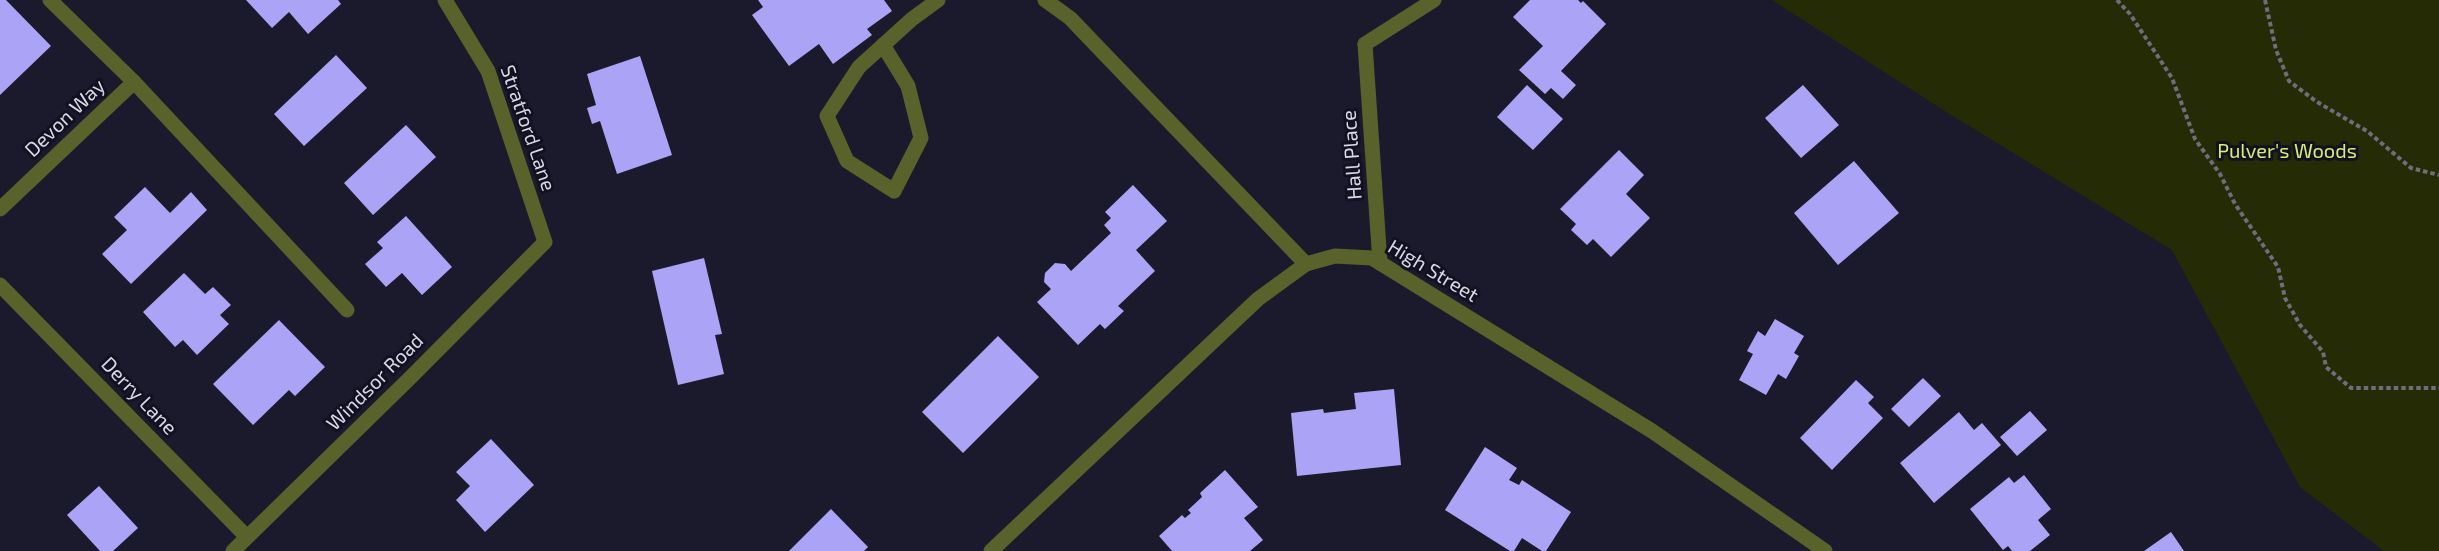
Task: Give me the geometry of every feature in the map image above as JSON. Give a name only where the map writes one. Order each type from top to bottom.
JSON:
[{"type":"street","points":[[50,0],[134,82],[347,310]]},
{"type":"street","name":"Stratford Lane","points":[[445,0],[488,71],[544,242]]},
{"type":"street","points":[[884,45],[908,86],[921,138],[894,190],[847,161],[827,116],[859,67],[912,19],[938,0]]},
{"type":"street","points":[[1045,0],[1070,18],[1306,264]]},
{"type":"street","name":"Hall Place","points":[[1380,263],[1365,44],[1434,0]]},
{"type":"street","name":"Devon Way","points":[[0,209],[134,82]]},
{"type":"street","name":"Windsor Road","points":[[233,551],[412,376],[544,242]]},
{"type":"street","name":"High Street","points":[[991,551],[1258,299],[1306,264],[1335,256],[1372,258],[1652,431],[1825,551]]},
{"type":"street","name":"Derry Lane","points":[[0,285],[247,537]]},
{"type":"path","points":[[2117,0],[2130,14],[2172,78],[2195,139],[2220,174],[2235,204],[2278,267],[2285,298],[2300,325],[2323,352],[2326,366],[2351,388],[2439,388]]},
{"type":"path","points":[[2265,0],[2276,50],[2289,81],[2317,102],[2367,131],[2411,168],[2439,175]]},
{"type":"green space","name":"Pulver's Woods","points":[[1772,0],[2439,0],[2439,551],[2384,551],[2300,487],[2172,250],[1948,113]]},
{"type":"building","points":[[0,0],[6,0],[51,46],[0,95]]},
{"type":"building","points":[[246,0],[338,0],[341,4],[308,34],[289,12],[272,28]]},
{"type":"building","points":[[758,0],[884,0],[892,11],[867,29],[872,35],[833,64],[819,44],[789,66],[752,15],[763,7]]},
{"type":"building","points":[[1530,0],[1578,0],[1581,3],[1583,1],[1606,24],[1561,71],[1576,85],[1563,99],[1551,88],[1545,94],[1519,70],[1543,46],[1513,17]]},
{"type":"building","points":[[336,55],[367,88],[304,146],[274,114]]},
{"type":"building","points":[[640,56],[672,155],[617,174],[600,121],[592,124],[587,108],[596,105],[587,74]]},
{"type":"building","points":[[1527,85],[1563,119],[1533,150],[1497,117]]},
{"type":"building","points":[[1803,85],[1839,125],[1801,158],[1765,118]]},
{"type":"building","points":[[406,125],[436,157],[373,215],[344,183]]},
{"type":"building","points":[[1619,150],[1644,175],[1626,194],[1650,218],[1611,257],[1593,239],[1587,245],[1571,230],[1576,224],[1560,209]]},
{"type":"building","points":[[1854,161],[1899,213],[1838,265],[1794,213]]},
{"type":"building","points":[[1133,185],[1167,221],[1136,250],[1155,271],[1118,306],[1124,311],[1105,329],[1100,324],[1078,345],[1037,302],[1051,289],[1044,282],[1045,273],[1055,263],[1065,264],[1071,271],[1111,233],[1104,225],[1111,218],[1105,212]]},
{"type":"building","points":[[145,187],[170,213],[191,192],[207,210],[131,284],[102,254],[127,230],[114,217]]},
{"type":"building","points":[[406,216],[452,267],[422,295],[402,273],[386,287],[365,264],[383,248],[377,242]]},
{"type":"building","points":[[704,258],[722,334],[715,335],[724,374],[678,385],[652,271]]},
{"type":"building","points":[[184,273],[205,294],[213,287],[231,305],[220,315],[229,324],[197,355],[183,340],[175,347],[143,312]]},
{"type":"building","points":[[1775,319],[1804,336],[1794,353],[1799,356],[1786,379],[1778,374],[1766,395],[1739,380],[1753,354],[1747,351],[1758,331],[1765,336]]},
{"type":"building","points":[[279,320],[325,367],[295,396],[289,390],[253,425],[213,384]]},
{"type":"building","points":[[998,336],[1039,377],[963,453],[922,412]]},
{"type":"building","points":[[1923,378],[1941,396],[1909,427],[1891,409]]},
{"type":"building","points":[[1856,380],[1874,397],[1868,403],[1883,418],[1832,470],[1800,438]]},
{"type":"building","points":[[1394,389],[1401,465],[1297,476],[1291,413],[1323,409],[1324,413],[1356,409],[1354,393]]},
{"type":"building","points":[[2030,411],[2047,430],[2017,456],[2000,437]]},
{"type":"building","points":[[1959,412],[1974,430],[1982,423],[2001,445],[1934,503],[1900,463]]},
{"type":"building","points":[[491,439],[534,485],[485,532],[456,500],[470,486],[456,472]]},
{"type":"building","points":[[1485,447],[1517,468],[1509,480],[1519,485],[1522,480],[1571,512],[1546,551],[1542,551],[1522,538],[1514,551],[1510,551],[1445,510]]},
{"type":"building","points":[[1225,470],[1258,507],[1244,518],[1263,540],[1250,551],[1172,551],[1159,536],[1182,515],[1185,518],[1191,513],[1188,510],[1202,497],[1200,493]]},
{"type":"building","points":[[2024,475],[2051,509],[2038,520],[2050,535],[2030,551],[2012,551],[2008,546],[2003,550],[1970,509],[2009,477],[2014,483]]},
{"type":"building","points":[[99,486],[138,528],[113,551],[100,551],[67,515]]},
{"type":"building","points":[[831,509],[868,547],[864,551],[789,551]]},
{"type":"building","points":[[2171,532],[2184,551],[2144,551]]}]
